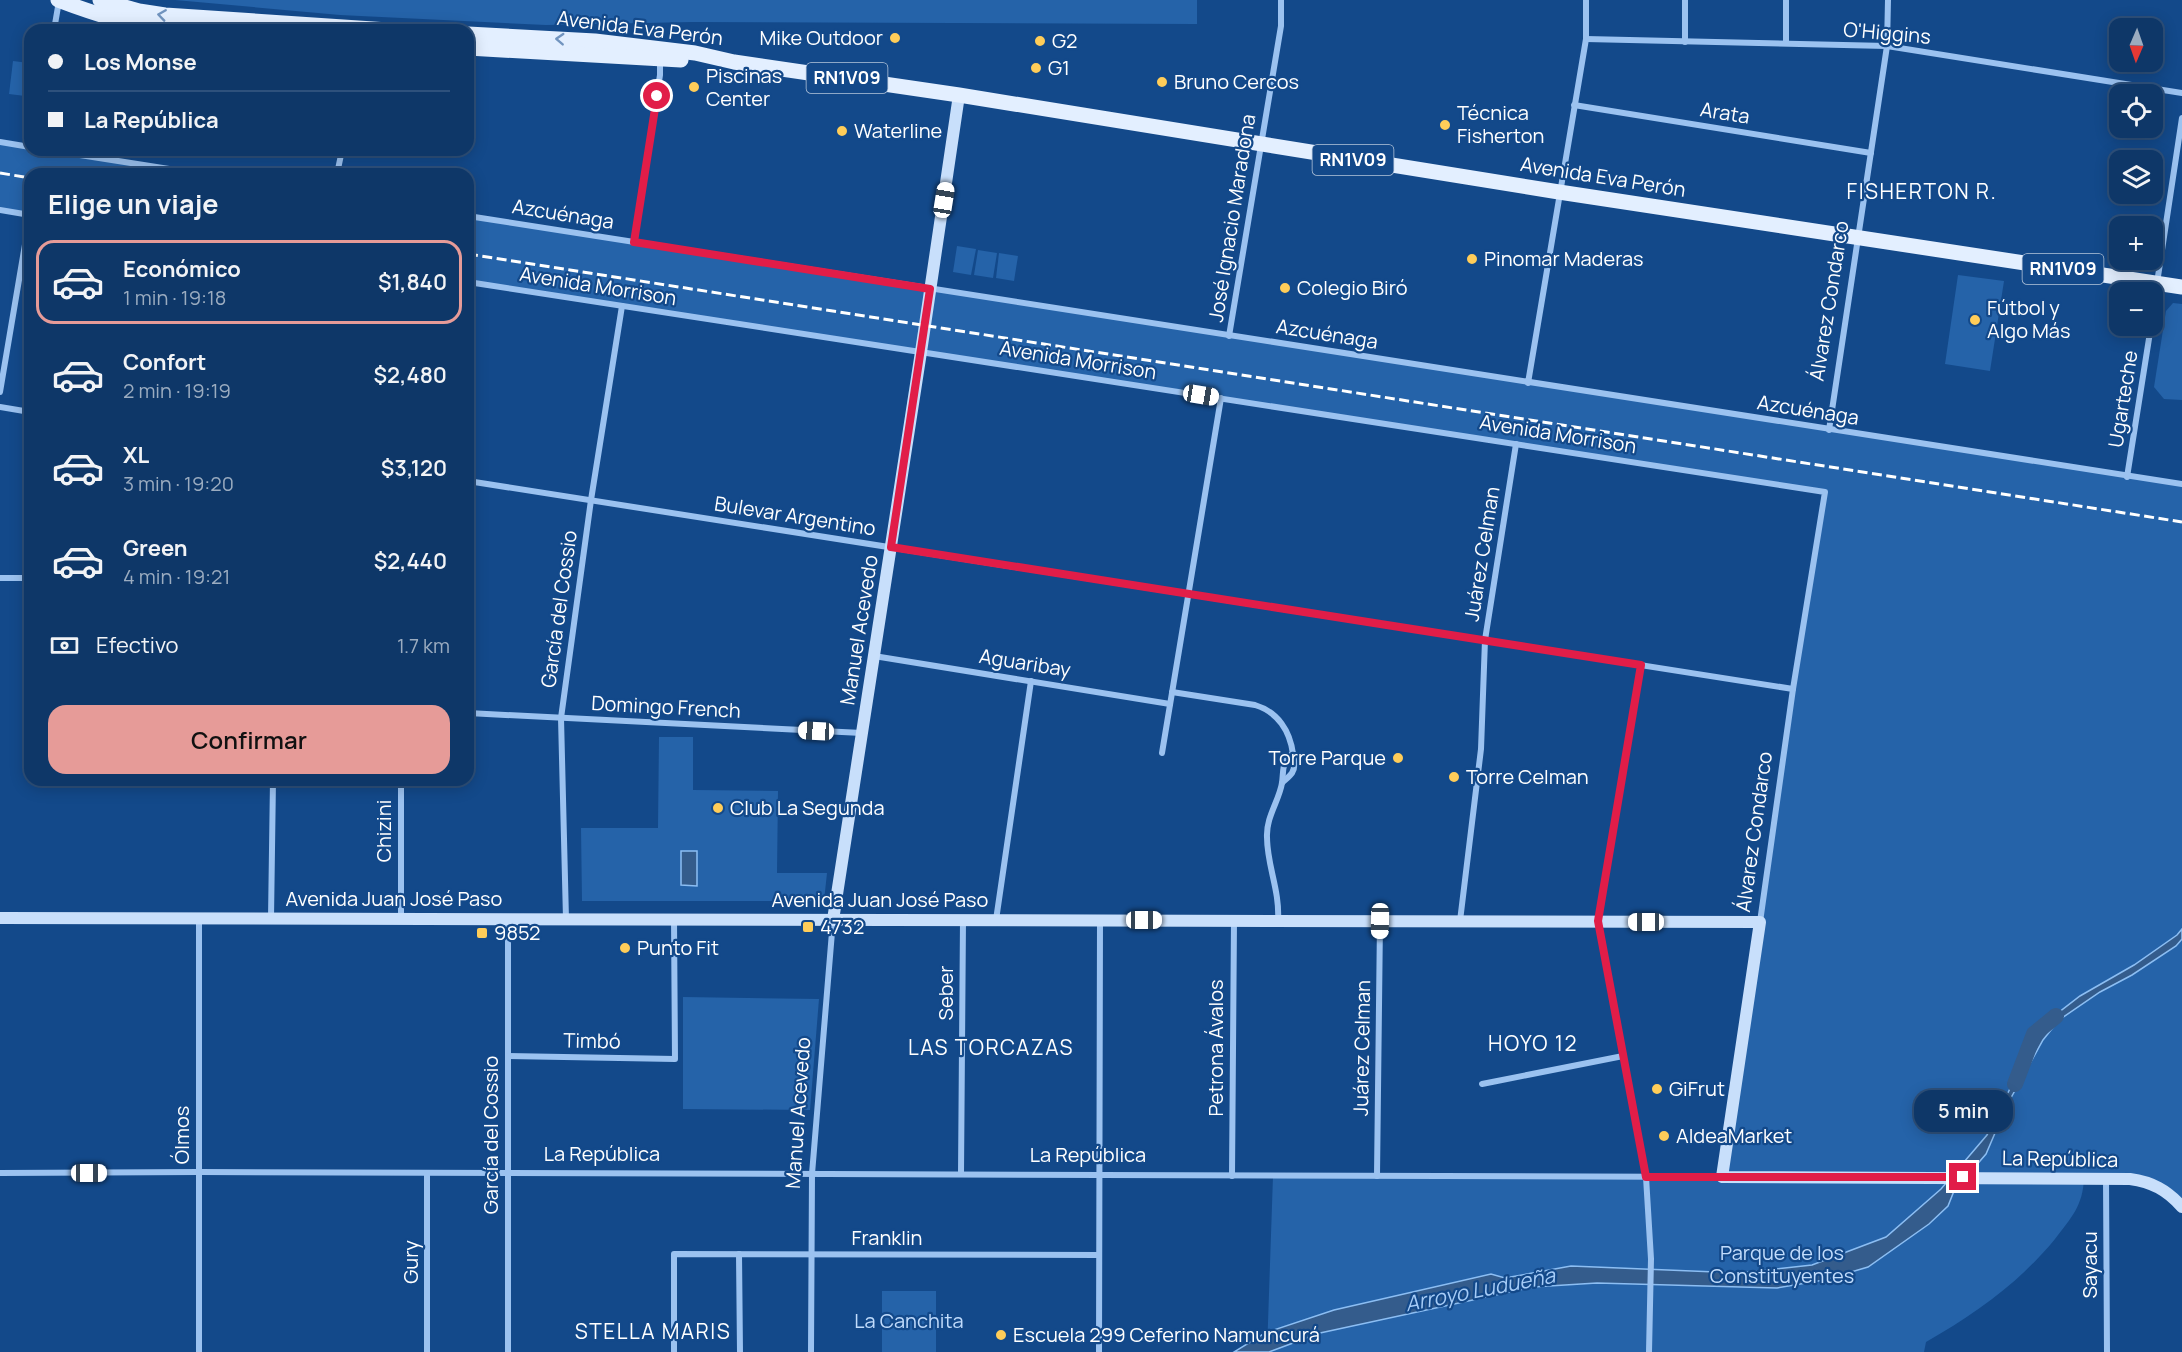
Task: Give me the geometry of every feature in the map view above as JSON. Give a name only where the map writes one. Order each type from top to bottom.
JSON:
[{"type":"main road","points":[[59,0],[130,24]]},
{"type":"main road","points":[[100,0],[130,9],[165,15],[293,24]]},
{"type":"main road","name":"Avenida Eva Perón","points":[[474,34],[595,41],[660,53],[959,95],[1260,145],[2145,282]]},
{"type":"main road","name":"Avenida Eva Perón","points":[[474,48],[660,53]]},
{"type":"main road","name":"Manuel Acevedo","points":[[833,920],[959,95]]},
{"type":"main road","name":"Avenida Eva Perón","points":[[2163,285],[2182,287]]},
{"type":"main road","name":"Avenida Juan José Paso","points":[[0,918],[1760,922]]},
{"type":"main road","name":"Álvarez Condarco","points":[[1722,1177],[1760,922]]},
{"type":"main road","name":"La República","points":[[1722,1177],[2106,1179],[2149,1182],[2172,1195],[2182,1207]]},
{"type":"street","points":[[55,24],[59,0]]},
{"type":"street","name":"José Ignacio Maradona","points":[[1229,336],[1281,26],[1281,0]]},
{"type":"street","points":[[1528,383],[1586,39],[1586,0]]},
{"type":"street","points":[[1685,0],[1685,42]]},
{"type":"street","points":[[1786,0],[1786,43]]},
{"type":"street","name":"Álvarez Condarco","points":[[1829,430],[1887,46],[1888,0]]},
{"type":"street","name":"O'Higgins","points":[[1586,39],[1887,46],[2182,93]]},
{"type":"street","points":[[634,242],[660,75],[660,53]]},
{"type":"street","name":"Arata","points":[[1574,105],[1871,153]]},
{"type":"street","points":[[2158,282],[2182,118]]},
{"type":"street","points":[[0,142],[24,146]]},
{"type":"street","points":[[86,156],[163,168]]},
{"type":"street","points":[[0,210],[24,214]]},
{"type":"street","name":"Azcuénaga","points":[[474,217],[2182,484]]},
{"type":"street","points":[[0,392],[24,250]]},
{"type":"street","name":"Avenida Morrison","points":[[474,283],[1825,492]]},
{"type":"street","name":"García del Cossio","points":[[566,919],[561,718],[591,500],[622,306]]},
{"type":"street","name":"Ugarteche","points":[[2127,477],[2149,336]]},
{"type":"street","points":[[1162,753],[1221,398]]},
{"type":"street","points":[[0,407],[24,411]]},
{"type":"street","name":"Juárez Celman","points":[[1460,921],[1481,749],[1485,640],[1516,444]]},
{"type":"street","name":"Bulevar Argentino","points":[[474,482],[1793,689]]},
{"type":"street","name":"Álvarez Condarco","points":[[1760,922],[1793,689],[1825,492]]},
{"type":"street","points":[[0,578],[24,578]]},
{"type":"street","name":"Aguaribay","points":[[874,656],[1170,704]]},
{"type":"street","points":[[1641,665],[1598,921],[1646,1177],[1651,1259],[1649,1352]]},
{"type":"street","points":[[996,920],[1031,681]]},
{"type":"street","points":[[1172,692],[1266,708],[1290,737],[1294,762],[1293,772],[1282,783]]},
{"type":"street","name":"Domingo French","points":[[474,713],[862,733]]},
{"type":"street","points":[[1278,921],[1278,897],[1266,838],[1267,827],[1282,783],[1284,765],[1293,753]]},
{"type":"street","points":[[271,918],[273,786]]},
{"type":"street","name":"Chizini","points":[[401,786],[401,919]]},
{"type":"street","name":"Ólmos","points":[[199,918],[199,1352]]},
{"type":"street","name":"García del Cossio","points":[[508,919],[508,1352]]},
{"type":"street","name":"Timbó","points":[[508,1056],[675,1059],[674,919]]},
{"type":"street","name":"Manuel Acevedo","points":[[811,1352],[812,1174],[833,920]]},
{"type":"street","name":"Seber","points":[[961,1174],[963,920]]},
{"type":"street","points":[[1099,1352],[1100,920]]},
{"type":"street","name":"Petrona Ávalos","points":[[1232,1176],[1234,921]]},
{"type":"street","name":"Juárez Celman","points":[[1377,1176],[1380,921]]},
{"type":"street","points":[[1482,1084],[1623,1056]]},
{"type":"street","name":"La República","points":[[0,1173],[1722,1177]]},
{"type":"street","name":"Gury","points":[[427,1173],[427,1352]]},
{"type":"street","name":"Sayacu","points":[[2106,1179],[2107,1352]]},
{"type":"street","name":"Franklin","points":[[674,1352],[674,1254],[1099,1255]]},
{"type":"street","points":[[739,1254],[740,1352]]},
{"type":"green space","points":[[175,0],[1197,0],[1197,24],[692,22],[546,25],[340,15]]},
{"type":"green space","points":[[13,61],[24,62],[24,96],[9,94]]},
{"type":"green space","points":[[0,142],[24,146],[24,156],[86,156],[163,168],[24,168],[24,214],[0,210]]},
{"type":"green space","name":"Parque de los Constituyentes","points":[[474,217],[2182,484],[2182,1207],[2163,1189],[2084,1178],[2079,1204],[2066,1225],[2041,1255],[2011,1284],[1962,1320],[1926,1342],[1924,1352],[1267,1352],[1273,1176],[1722,1177],[1825,492],[474,283]]},
{"type":"green space","points":[[957,246],[976,249],[971,275],[953,272]]},
{"type":"green space","points":[[978,250],[997,253],[993,278],[974,275]]},
{"type":"green space","points":[[999,253],[1018,256],[1014,281],[996,278]]},
{"type":"green space","name":"Fútbol y Algo Más","points":[[1958,275],[2004,281],[1990,371],[1945,364]]},
{"type":"green space","points":[[2173,303],[2182,304],[2182,400],[2164,399],[2154,387],[2166,311]]},
{"type":"green space","name":"Club La Segunda","points":[[659,737],[693,737],[693,790],[778,791],[777,873],[827,873],[824,901],[582,901],[581,828],[658,828]]},
{"type":"green space","points":[[683,997],[819,999],[810,1110],[683,1109]]},
{"type":"green space","name":"La Canchita","points":[[882,1291],[936,1291],[936,1352],[882,1352]]},
{"type":"water","points":[[681,851],[697,851],[697,886],[681,885]]},
{"type":"water","name":"Arroyo Ludueña","points":[[2182,929],[2182,939],[2176,946],[2059,1020],[2043,1040],[2007,1105],[1986,1154],[1954,1191],[1948,1206],[1929,1224],[1868,1267],[1824,1280],[1777,1288],[1597,1283],[1533,1287],[1320,1333],[1269,1352],[1234,1352],[1265,1333],[1334,1310],[1491,1274],[1505,1278],[1571,1266],[1740,1273],[1812,1265],[1886,1237],[1941,1189],[1987,1135],[2041,1026],[2080,996],[2134,965]]},
{"type":"waterway","name":"Arroyo Ludueña","points":[[2015,1084],[2034,1034],[2056,1016]]},
{"type":"railway","points":[[0,173],[24,177]]},
{"type":"railway","points":[[474,255],[2182,522]]},
{"type":"place","name":"Mike Outdoor","points":[[895,38]]},
{"type":"place","name":"G2","points":[[1040,41]]},
{"type":"place","name":"G1","points":[[1036,68]]},
{"type":"place","name":"Bruno Cercos","points":[[1162,82]]},
{"type":"place","name":"Piscinas Center","points":[[694,87]]},
{"type":"place","name":"Técnica Fisherton","points":[[1445,125]]},
{"type":"place","name":"Waterline","points":[[842,131]]},
{"type":"place","name":"Pinomar Maderas","points":[[1472,259]]},
{"type":"place","name":"Colegio Biró","points":[[1285,288]]},
{"type":"place","name":"Fútbol y Algo Más","points":[[1975,320]]},
{"type":"place","name":"Torre Parque","points":[[1398,758]]},
{"type":"place","name":"Torre Celman","points":[[1454,777]]},
{"type":"place","name":"Club La Segunda","points":[[718,808]]},
{"type":"place","name":"4732","points":[[808,927]]},
{"type":"place","name":"9852","points":[[482,933]]},
{"type":"place","name":"Punto Fit","points":[[625,948]]},
{"type":"place","name":"GiFrut","points":[[1657,1089]]},
{"type":"place","name":"AldeaMarket","points":[[1664,1136]]},
{"type":"place","name":"Escuela 299 Ceferino Namuncurá","points":[[1001,1335]]},
{"type":"district","name":"FISHERTON R.","points":[[1922,192]]},
{"type":"district","name":"HOYO 12","points":[[1533,1044]]},
{"type":"district","name":"LAS TORCAZAS","points":[[991,1048]]},
{"type":"district","name":"STELLA MARIS","points":[[653,1332]]},
{"type":"route","points":[[657,96],[634,242],[930,289],[891,547],[1641,665],[1598,921],[1646,1177],[1963,1177]]}]
